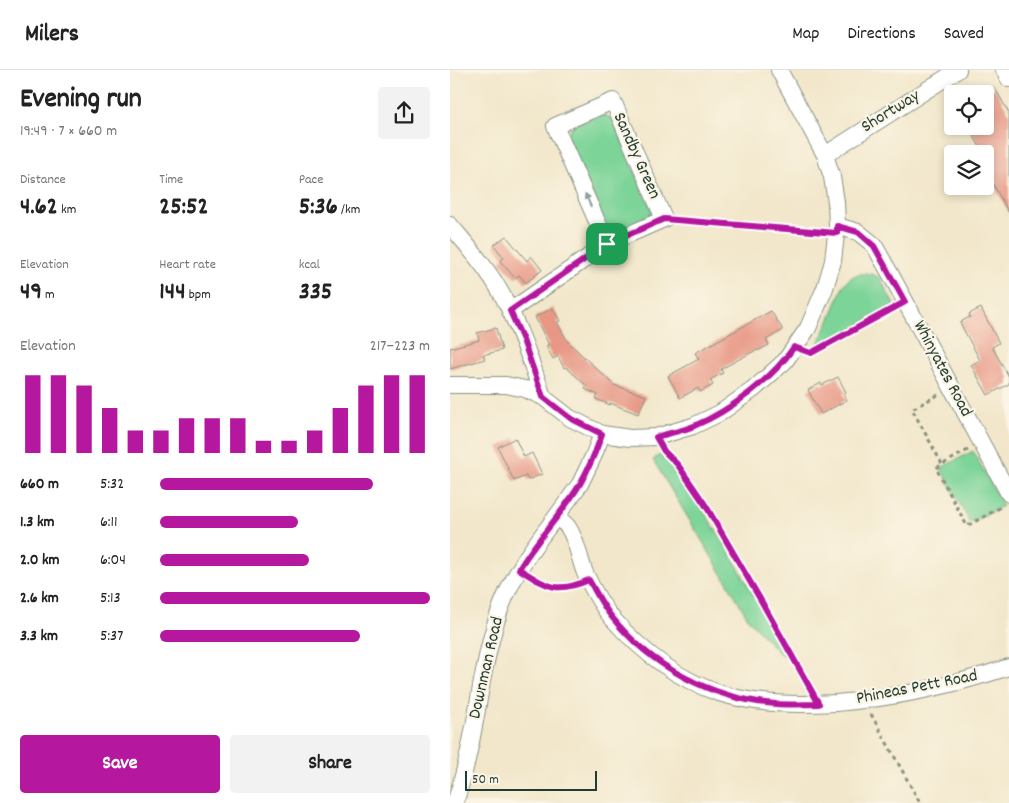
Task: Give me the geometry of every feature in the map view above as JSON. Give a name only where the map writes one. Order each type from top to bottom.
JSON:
[{"type":"street","points":[[450,385],[506,385],[525,389],[543,397],[570,418],[602,434],[630,438],[656,437],[693,426],[720,413],[754,389],[785,361],[808,328],[824,288],[833,261],[837,230],[836,202],[832,177],[825,155],[779,70]]},
{"type":"street","name":"Shortway","points":[[825,155],[958,70]]},
{"type":"street","points":[[1004,70],[1009,79]]},
{"type":"street","name":"Sandby Green","points":[[510,311],[607,244],[664,219],[612,101],[555,126],[607,244]]},
{"type":"street","points":[[450,225],[497,285],[523,340],[543,397]]},
{"type":"street","name":"Whinyates Road","points":[[837,230],[858,232],[874,246],[1009,494]]},
{"type":"street","points":[[556,517],[580,484],[602,434]]},
{"type":"street","name":"Downman Road","points":[[455,803],[465,766],[490,643],[501,607],[530,551],[556,517]]},
{"type":"street","name":"Phineas Pett Road","points":[[556,517],[567,526],[575,541],[585,572],[598,596],[610,615],[627,634],[644,650],[667,667],[692,681],[720,693],[776,704],[819,704],[900,696],[947,686],[1009,667]]},
{"type":"path","points":[[664,219],[837,230]]},
{"type":"path","points":[[794,347],[811,353],[905,302]]},
{"type":"path","points":[[942,464],[912,409],[952,387]]},
{"type":"path","points":[[656,437],[664,451],[678,465],[706,506],[819,704]]},
{"type":"path","points":[[982,443],[936,468],[967,526],[1009,503]]},
{"type":"path","points":[[519,569],[545,585],[555,588],[570,587],[589,580]]},
{"type":"path","points":[[863,700],[920,803]]},
{"type":"green space","points":[[596,114],[612,118],[652,211],[649,219],[614,234],[608,230],[567,135],[571,127]]},
{"type":"green space","points":[[867,273],[880,278],[894,305],[815,350],[843,286],[856,275]]},
{"type":"green space","points":[[973,451],[1003,506],[970,523],[941,468]]},
{"type":"green space","points":[[660,455],[677,471],[725,544],[788,657],[779,653],[749,620],[653,460]]},
{"type":"building","points":[[994,88],[1009,113],[1009,213],[994,186],[994,145],[979,145],[973,135],[994,135]]},
{"type":"building","points":[[506,236],[527,261],[531,256],[542,270],[526,283],[519,275],[515,278],[500,261],[504,258],[494,245]]},
{"type":"building","points":[[553,308],[560,321],[557,322],[568,342],[614,385],[646,396],[638,414],[596,399],[598,395],[585,389],[587,386],[566,367],[564,368],[558,356],[553,359],[546,346],[549,345],[535,317]]},
{"type":"building","points":[[981,308],[999,343],[992,347],[1009,377],[1009,384],[988,395],[971,365],[980,360],[960,323],[970,317],[969,314]]},
{"type":"building","points":[[771,311],[783,330],[766,340],[769,345],[721,369],[723,373],[710,380],[713,385],[700,392],[698,388],[680,398],[668,376],[699,359],[695,353]]},
{"type":"building","points":[[496,328],[502,350],[483,355],[485,359],[450,369],[450,348],[479,340],[477,333]]},
{"type":"building","points":[[838,377],[846,392],[843,394],[847,400],[821,414],[808,390]]},
{"type":"building","points":[[515,438],[524,457],[532,453],[542,474],[528,480],[526,476],[514,481],[498,447]]},
{"type":"route","points":[[664,219],[837,233],[837,226],[858,232],[874,246],[905,302],[811,353],[794,347],[785,361],[754,389],[720,413],[693,426],[656,437],[664,451],[678,465],[706,506],[819,704],[776,704],[749,700],[720,693],[692,681],[667,667],[644,650],[627,634],[610,615],[589,580],[570,587],[555,588],[545,585],[519,569],[530,551],[580,484],[602,434],[570,418],[543,397],[523,340],[510,311],[607,244],[664,219]]}]
